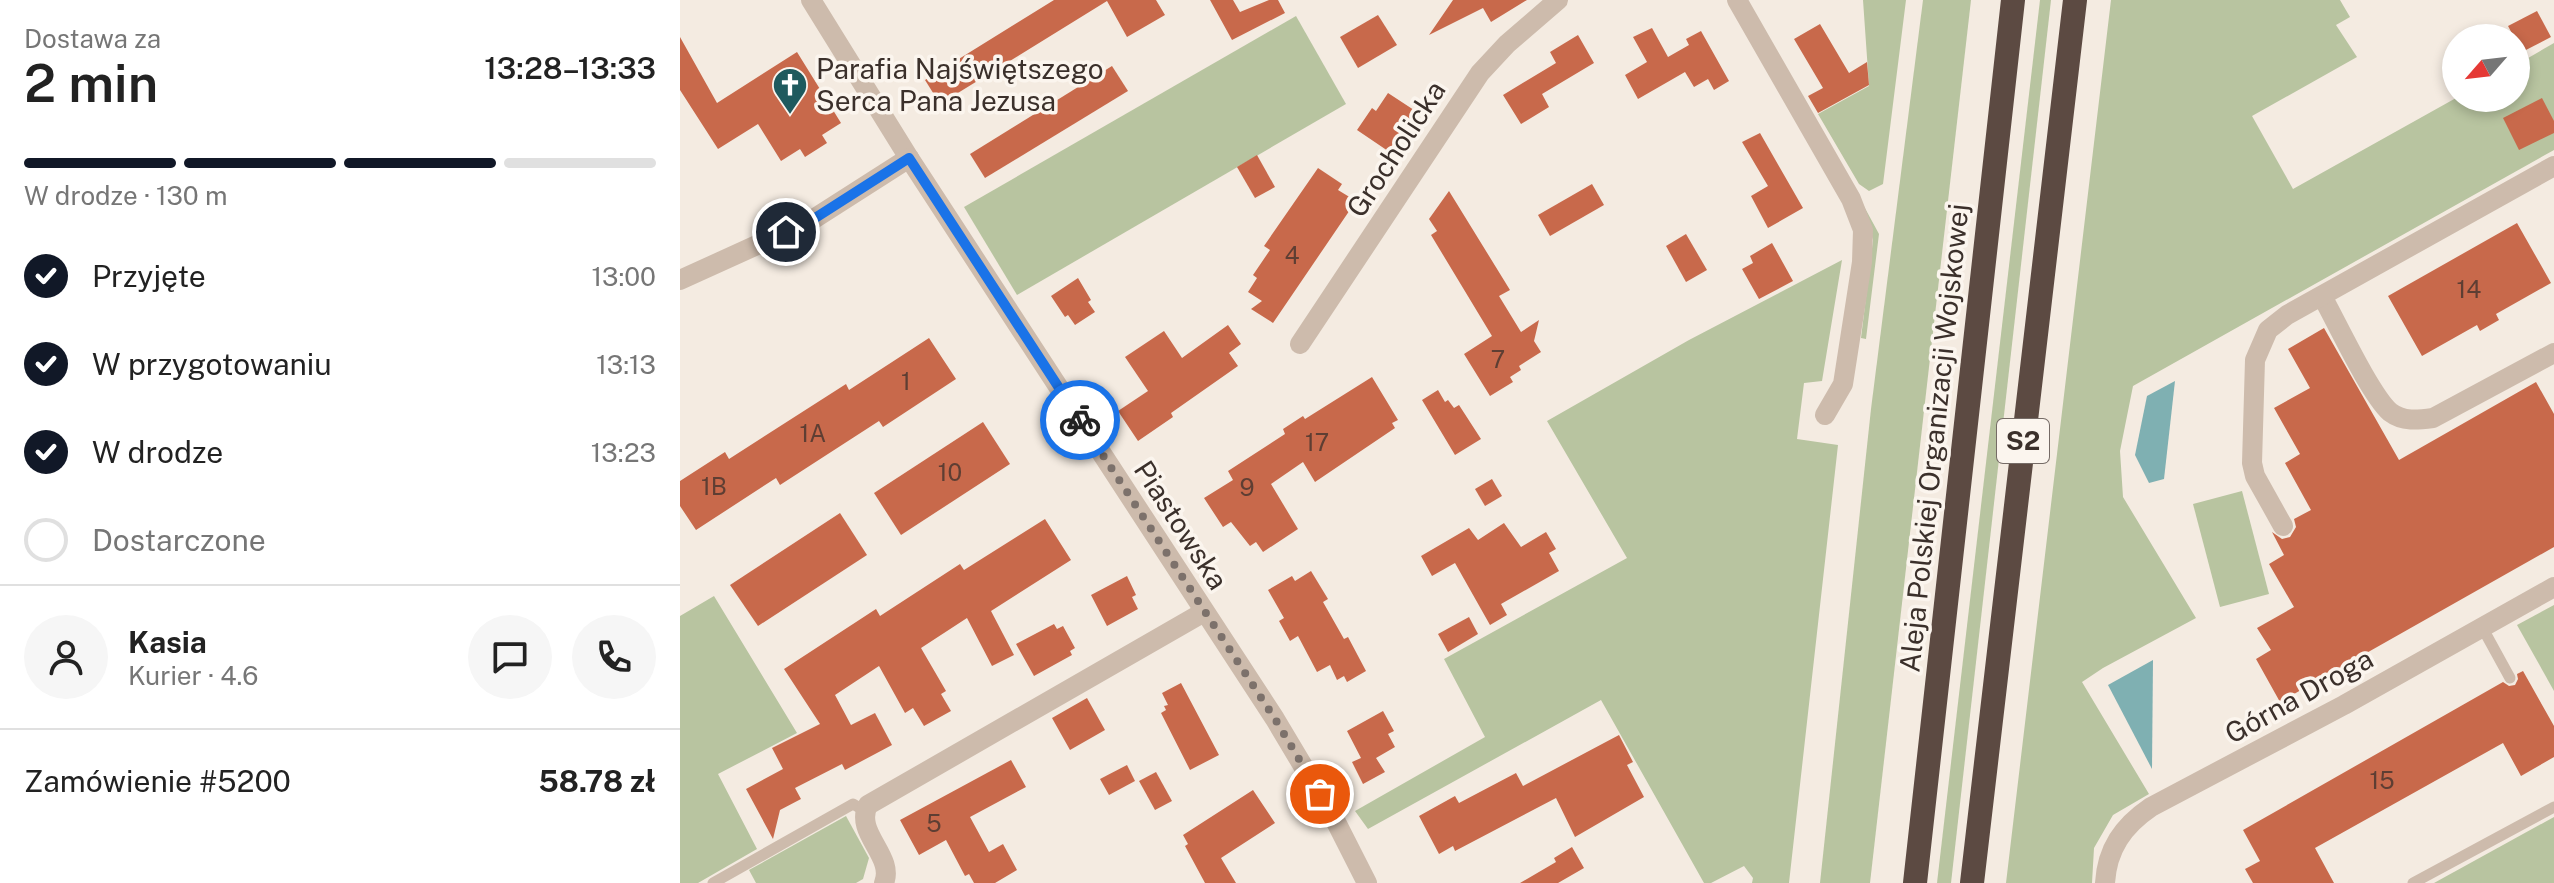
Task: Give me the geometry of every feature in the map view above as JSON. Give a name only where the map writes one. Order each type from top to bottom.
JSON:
[{"type":"highway","name":"Aleja Polskiej Organizacji Wojskowej","points":[[1915,883],[2013,0]]},
{"type":"highway","name":"S2","points":[[1972,883],[2075,0]]},
{"type":"street","name":"Piastowska","points":[[811,0],[909,158],[1275,719],[1334,818],[1367,883]]},
{"type":"street","name":"Grocholicka","points":[[1300,344],[1480,73],[1507,44],[1558,0]]},
{"type":"street","points":[[1737,0],[1851,199],[1863,230],[1862,262],[1843,384],[1825,415]]},
{"type":"street","points":[[680,280],[812,220],[909,158]]},
{"type":"street","points":[[2283,526],[2255,476],[2252,463],[2255,360],[2264,336],[2274,324],[2554,166]]},
{"type":"street","points":[[2322,296],[2379,399],[2392,413],[2412,421],[2433,418],[2554,353]]},
{"type":"street","name":"Górna Droga","points":[[2105,883],[2109,856],[2116,842],[2125,828],[2151,807],[2344,705],[2554,587]]},
{"type":"street","points":[[888,878],[866,827],[865,811],[875,800],[1204,612]]},
{"type":"lane","points":[[2482,627],[2510,678]]},
{"type":"lane","points":[[713,883],[853,804],[865,811]]},
{"type":"lane","points":[[2413,883],[2554,807]]},
{"type":"green space","points":[[1863,0],[1906,0],[1883,184],[1869,191],[1859,184],[1818,114],[1869,86]]},
{"type":"green space","points":[[1923,0],[1971,0],[1870,883],[1820,883],[1871,409]]},
{"type":"green space","points":[[2040,0],[2051,0],[1951,883],[1937,883]]},
{"type":"green space","points":[[2111,0],[2340,0],[2350,17],[2336,25],[2357,57],[2252,116],[2293,189],[2442,106],[2442,112],[2530,112],[2530,57],[2554,43],[2554,150],[2133,386],[2120,451],[2123,497],[2196,618],[2082,682],[2149,794],[2113,815],[2094,848],[2092,883],[2006,883]]},
{"type":"green space","points":[[1296,16],[1346,104],[1017,295],[964,207]]},
{"type":"green space","points":[[1860,199],[1879,234],[1866,339],[1861,338],[1873,240]]},
{"type":"green space","points":[[1842,260],[1822,381],[1804,383],[1797,439],[1838,445],[1789,883],[1752,883],[1753,878],[1744,866],[1711,883],[1704,883],[1601,700],[1368,829],[1355,811],[1485,737],[1444,659],[1627,558],[1547,421],[1689,340]]},
{"type":"green space","points":[[2242,491],[2269,594],[2220,607],[2193,504]]},
{"type":"green space","points":[[714,596],[797,733],[718,774],[757,849],[698,883],[680,883],[680,616]]},
{"type":"green space","points":[[2554,605],[2554,691],[2517,625]]},
{"type":"green space","points":[[846,816],[869,858],[863,879],[856,883],[756,883],[749,870]]},
{"type":"green space","points":[[2554,817],[2554,883],[2434,883]]},
{"type":"water","points":[[2175,381],[2164,479],[2149,483],[2135,455],[2147,396]]},
{"type":"water","points":[[2153,660],[2152,769],[2108,685]]},
{"type":"building","points":[[1054,0],[1156,0],[1165,15],[1127,37],[1107,1],[940,104],[925,80]]},
{"type":"building","points":[[1210,0],[1233,0],[1240,12],[1269,0],[1278,0],[1285,13],[1232,40]]},
{"type":"building","points":[[1453,0],[1527,0],[1491,22],[1483,8],[1429,35]]},
{"type":"building","points":[[2537,11],[2551,37],[2530,48],[2530,24],[2512,24]]},
{"type":"building","points":[[1378,15],[1397,45],[1358,68],[1340,37]]},
{"type":"building","points":[[1820,24],[1849,73],[1867,62],[1869,85],[1818,113],[1808,96],[1823,88],[1794,39]]},
{"type":"building","points":[[1652,28],[1668,57],[1689,45],[1686,39],[1701,31],[1729,81],[1714,90],[1708,79],[1694,87],[1685,72],[1638,99],[1625,75],[1647,62],[1633,37]]},
{"type":"building","points":[[1578,35],[1594,63],[1542,94],[1549,107],[1521,124],[1503,95],[1556,63],[1550,52]]},
{"type":"building","points":[[680,37],[717,103],[797,52],[841,123],[822,135],[827,143],[805,157],[800,149],[781,161],[758,124],[718,149],[680,90]]},
{"type":"building","points":[[1112,66],[1128,91],[985,178],[970,154]]},
{"type":"building","points":[[1388,93],[1417,112],[1388,151],[1357,130],[1372,108],[1376,111]]},
{"type":"building","points":[[2542,98],[2554,121],[2554,133],[2519,150],[2503,118],[2515,112],[2530,112],[2530,104]]},
{"type":"building","points":[[1760,133],[1803,208],[1768,228],[1751,196],[1768,186],[1742,142]]},
{"type":"building","points":[[1257,155],[1275,187],[1255,198],[1237,167]]},
{"type":"building","points":[[1318,168],[1342,184],[1338,190],[1356,201],[1273,323],[1251,309],[1262,301],[1248,292],[1257,278],[1253,275],[1270,250],[1264,246]]},
{"type":"building","points":[[1592,184],[1604,205],[1550,236],[1538,215]]},
{"type":"building","points":[[1449,191],[1510,290],[1499,296],[1521,332],[1539,320],[1534,341],[1541,352],[1519,366],[1521,370],[1510,377],[1513,382],[1490,396],[1464,354],[1492,336],[1431,235],[1437,231],[1429,219]]},
{"type":"building","points":[[2517,223],[2551,283],[2496,314],[2499,320],[2480,331],[2477,325],[2422,356],[2388,296]]},
{"type":"building","points":[[1686,234],[1707,270],[1686,282],[1666,246]]},
{"type":"building","points":[[1772,243],[1793,281],[1759,299],[1742,269],[1753,263],[1750,256]]},
{"type":"building","points":[[1078,278],[1095,312],[1075,325],[1068,315],[1065,317],[1051,296]]},
{"type":"building","points":[[1228,325],[1241,344],[1229,353],[1238,366],[1171,413],[1173,417],[1138,441],[1118,411],[1148,391],[1125,357],[1164,331],[1182,358]]},
{"type":"building","points":[[2324,328],[2399,460],[2536,382],[2554,414],[2554,547],[2280,702],[2256,659],[2271,650],[2257,628],[2294,607],[2269,564],[2284,555],[2272,532],[2282,539],[2290,537],[2296,527],[2294,519],[2311,510],[2285,463],[2300,454],[2274,408],[2310,388],[2288,349]]},
{"type":"building","points":[[929,338],[956,379],[883,427],[879,421],[780,485],[776,478],[696,530],[680,506],[680,481],[725,452],[729,459],[846,384],[849,390]]},
{"type":"building","points":[[1372,377],[1398,420],[1392,423],[1395,428],[1315,482],[1303,462],[1271,484],[1298,529],[1263,552],[1256,542],[1250,546],[1231,522],[1223,527],[1204,498],[1233,480],[1228,471],[1285,434],[1283,429],[1303,416],[1305,419]]},
{"type":"building","points":[[1438,390],[1445,402],[1448,400],[1454,408],[1459,405],[1481,439],[1455,455],[1422,400]]},
{"type":"building","points":[[983,422],[1010,464],[901,535],[874,493]]},
{"type":"building","points":[[1492,479],[1502,496],[1485,506],[1475,489]]},
{"type":"building","points":[[840,513],[867,555],[758,626],[730,585]]},
{"type":"building","points":[[1045,519],[1071,560],[991,611],[1014,655],[992,666],[967,618],[921,648],[946,691],[941,694],[951,711],[924,726],[913,708],[905,713],[879,666],[835,695],[851,725],[875,713],[892,745],[845,770],[842,764],[795,788],[801,799],[780,810],[773,839],[746,789],[783,769],[772,748],[820,724],[784,669],[876,609],[880,616],[960,564],[964,570]]},
{"type":"building","points":[[1504,523],[1521,547],[1546,532],[1556,549],[1549,553],[1559,571],[1501,604],[1507,615],[1490,625],[1455,563],[1432,576],[1421,556],[1469,528],[1478,540]]},
{"type":"building","points":[[1311,571],[1328,599],[1323,602],[1344,639],[1348,637],[1366,671],[1347,682],[1344,676],[1337,680],[1330,665],[1317,672],[1298,636],[1290,641],[1279,621],[1284,618],[1268,590],[1292,576],[1295,581]]},
{"type":"building","points":[[1127,576],[1136,595],[1132,597],[1138,609],[1107,626],[1091,595]]},
{"type":"building","points":[[1469,617],[1478,634],[1448,652],[1438,634]]},
{"type":"building","points":[[1054,624],[1057,629],[1063,626],[1075,648],[1070,651],[1072,655],[1034,676],[1016,644]]},
{"type":"building","points":[[2523,671],[2554,726],[2554,757],[2521,776],[2503,743],[2315,848],[2334,883],[2253,883],[2245,869],[2260,861],[2243,830],[2503,682],[2509,686],[2515,685],[2517,674]]},
{"type":"building","points":[[1181,683],[1219,755],[1190,770],[1161,713],[1168,705],[1162,693]]},
{"type":"building","points":[[1087,698],[1105,730],[1070,750],[1052,718]]},
{"type":"building","points":[[1383,711],[1394,731],[1388,734],[1395,747],[1376,758],[1385,772],[1363,784],[1352,762],[1361,758],[1347,731]]},
{"type":"building","points":[[1619,735],[1633,762],[1627,765],[1644,797],[1575,837],[1556,798],[1455,851],[1453,846],[1439,854],[1419,816],[1455,796],[1459,803],[1516,773],[1523,786]]},
{"type":"building","points":[[1011,760],[1026,787],[970,817],[989,852],[1003,844],[1017,870],[995,883],[974,883],[969,874],[965,876],[946,840],[919,855],[900,820]]},
{"type":"building","points":[[1127,765],[1135,781],[1109,795],[1100,779]]},
{"type":"building","points":[[1156,772],[1172,801],[1155,810],[1139,781]]},
{"type":"building","points":[[1253,790],[1275,823],[1221,858],[1236,883],[1205,883],[1185,846],[1188,844],[1183,835]]},
{"type":"building","points":[[1572,847],[1584,868],[1558,883],[1520,883],[1556,862],[1554,858]]},
{"type":"way so far","points":[[1080,420],[1275,719],[1320,794]]},
{"type":"place","name":"Parafia Najświętszego Serca Pana Jezusa","points":[[790,116]]},
{"type":"route","points":[[786,232],[812,220],[909,158],[1080,420]]}]
